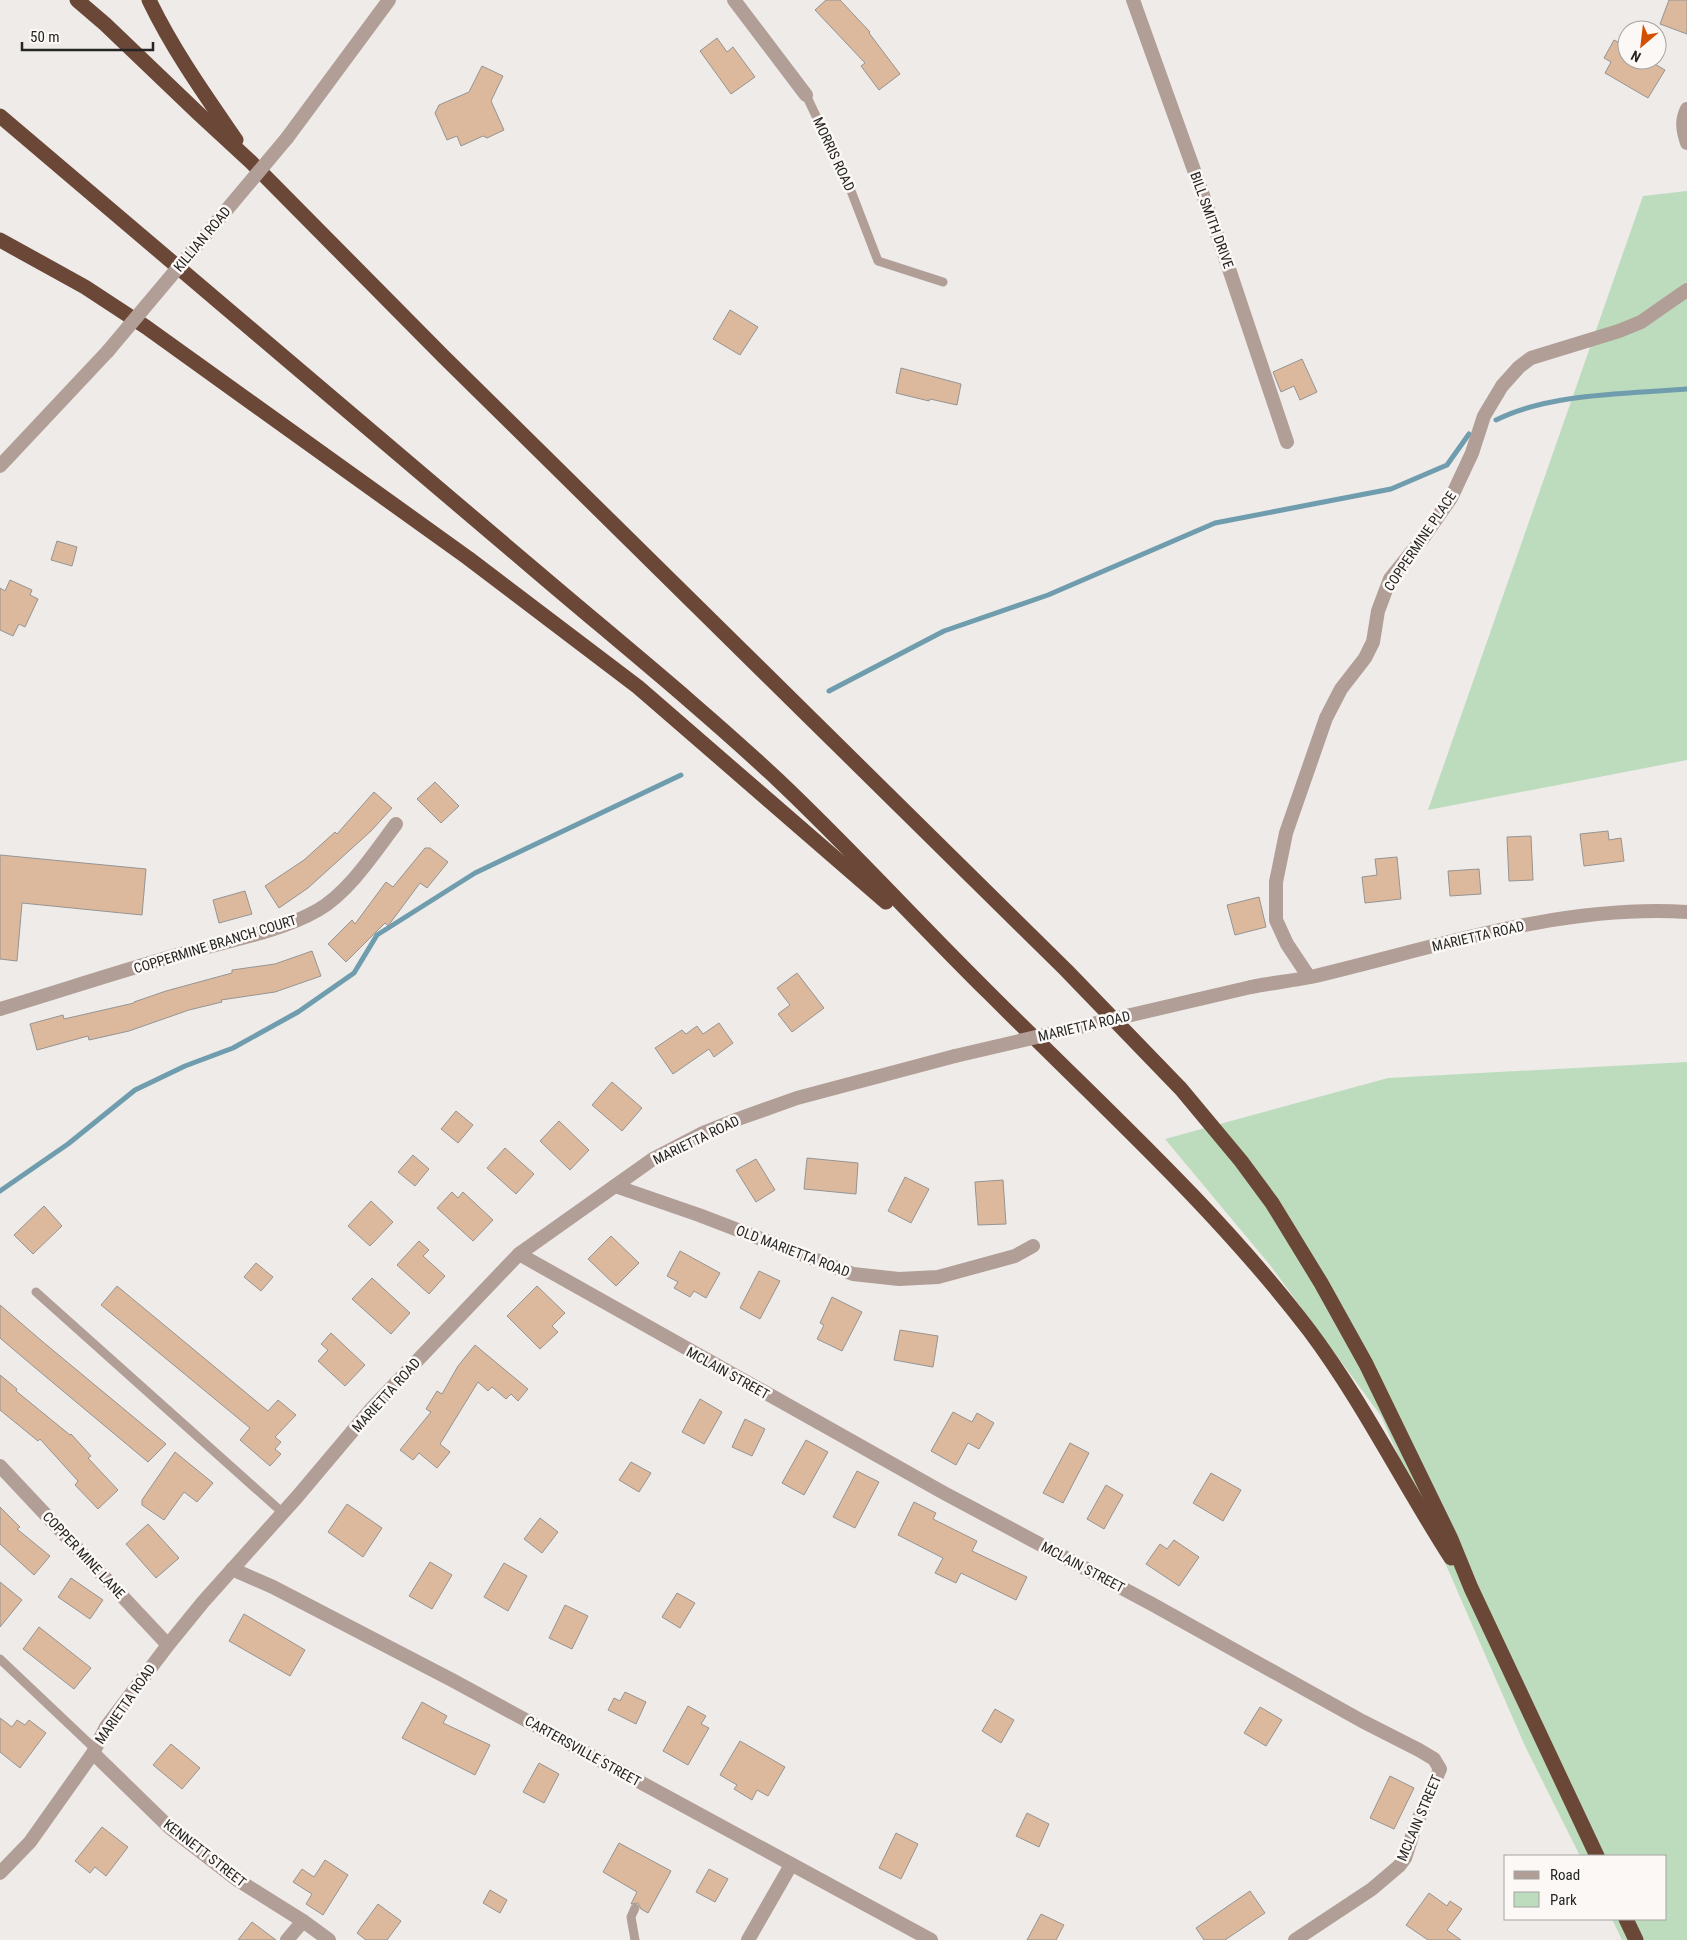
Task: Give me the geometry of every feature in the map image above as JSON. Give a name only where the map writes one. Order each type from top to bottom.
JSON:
[{"type":"highway","points":[[77,0],[252,162],[458,371],[1066,970],[1181,1089],[1241,1161],[1272,1203],[1366,1364],[1451,1539],[1470,1588],[1597,1855]]},
{"type":"highway","points":[[150,0],[161,26],[178,55],[252,162]]},
{"type":"highway","points":[[0,116],[718,726],[780,782],[988,992],[1118,1119],[1194,1198],[1281,1296],[1311,1333],[1362,1407],[1437,1536],[1470,1588]]},
{"type":"highway","points":[[0,240],[85,287],[146,327],[468,558],[577,640],[699,739],[988,992]]},
{"type":"highway","points":[[1626,1920],[1636,1940]]},
{"type":"street","name":"KILLIAN ROAD","points":[[0,466],[108,351],[287,138],[390,0]]},
{"type":"street","name":"MORRIS ROAD","points":[[734,0],[806,95]]},
{"type":"street","name":"BILL SMITH DRIVE","points":[[1133,0],[1224,252],[1287,442]]},
{"type":"street","points":[[1687,109],[1683,117],[1683,132],[1687,143]]},
{"type":"street","name":"COPPERMINE PLACE","points":[[1309,977],[1287,944],[1276,920],[1276,882],[1282,848],[1326,718],[1341,689],[1365,658],[1373,642],[1378,611],[1390,579],[1423,538],[1451,498],[1472,453],[1484,416],[1502,386],[1519,367],[1531,358],[1641,322],[1687,290]]},
{"type":"street","name":"COPPERMINE BRANCH COURT","points":[[0,1010],[180,954],[288,924],[319,910],[340,893],[372,856],[396,824]]},
{"type":"street","name":"MARIETTA ROAD","points":[[0,1873],[30,1842],[94,1750],[106,1727],[168,1645],[372,1408],[519,1254],[653,1159],[703,1133],[798,1098],[955,1056],[1251,986],[1309,977],[1530,924],[1578,916],[1630,911],[1687,912]]},
{"type":"street","name":"OLD MARIETTA ROAD","points":[[614,1186],[699,1215],[853,1274],[899,1278],[938,1277],[1015,1256],[1034,1246]]},
{"type":"street","name":"MCLAIN STREET","points":[[519,1254],[944,1493],[1150,1603],[1434,1759],[1440,1770],[1415,1827],[1405,1858],[1399,1866],[1372,1889],[1295,1940]]},
{"type":"street","name":"COPPER MINE LANE","points":[[0,1466],[168,1645]]},
{"type":"street","name":"CARTERSVILLE STREET","points":[[232,1569],[273,1587],[452,1680],[931,1940]]},
{"type":"street","name":"KENNETT STREET","points":[[94,1750],[170,1828],[236,1879],[303,1921],[329,1940]]},
{"type":"street","points":[[748,1940],[791,1865]]},
{"type":"street","points":[[287,1940],[303,1921]]},
{"type":"lane","name":"MORRIS ROAD","points":[[806,95],[848,183],[878,261],[943,282]]},
{"type":"lane","points":[[36,1292],[283,1513]]},
{"type":"lane","points":[[0,1659],[94,1750]]},
{"type":"lane","points":[[635,1908],[631,1917],[635,1940]]},
{"type":"green space","points":[[1687,191],[1687,760],[1428,810],[1643,196]]},
{"type":"green space","points":[[1687,1062],[1687,1940],[1622,1940],[1612,1920],[1667,1920],[1667,1855],[1580,1855],[1525,1746],[1381,1416],[1270,1265],[1165,1139],[1388,1078]]},
{"type":"building","points":[[826,0],[840,0],[870,32],[900,74],[879,90],[861,66],[865,63],[815,10]]},
{"type":"building","points":[[1669,0],[1687,0],[1687,34],[1667,27],[1667,20],[1662,20]]},
{"type":"building","points":[[717,38],[727,52],[733,47],[755,77],[731,94],[700,51]]},
{"type":"building","points":[[1614,40],[1617,42],[1617,70],[1665,70],[1648,98],[1605,73],[1611,62],[1604,58]]},
{"type":"building","points":[[482,66],[503,76],[491,101],[504,130],[487,138],[483,136],[461,146],[457,136],[447,140],[435,113],[439,105],[469,92]]},
{"type":"building","points":[[730,310],[758,327],[740,355],[713,339]]},
{"type":"building","points":[[1302,359],[1317,392],[1300,400],[1294,386],[1281,392],[1273,372]]},
{"type":"building","points":[[901,368],[961,384],[957,405],[896,393]]},
{"type":"building","points":[[57,541],[77,547],[72,566],[51,560]]},
{"type":"building","points":[[10,580],[32,590],[30,595],[38,599],[25,627],[19,624],[13,636],[0,630],[0,588],[5,591]]},
{"type":"building","points":[[435,782],[459,806],[441,823],[417,799]]},
{"type":"building","points":[[374,792],[392,808],[371,831],[308,888],[279,908],[265,886],[304,860],[335,832],[337,834]]},
{"type":"building","points":[[1608,831],[1609,840],[1621,838],[1624,861],[1584,866],[1580,834]]},
{"type":"building","points":[[1531,836],[1533,880],[1509,881],[1507,837]]},
{"type":"building","points":[[425,848],[430,848],[448,862],[427,888],[420,883],[388,926],[385,923],[346,962],[328,944],[352,920],[355,924],[386,882],[393,887]]},
{"type":"building","points":[[0,855],[146,869],[142,915],[22,903],[17,961],[0,959]]},
{"type":"building","points":[[1397,857],[1401,899],[1365,903],[1362,877],[1377,875],[1375,859]]},
{"type":"building","points":[[1479,869],[1481,894],[1450,896],[1448,871]]},
{"type":"building","points":[[245,891],[252,914],[219,923],[213,900]]},
{"type":"building","points":[[1259,897],[1266,927],[1235,935],[1227,905]]},
{"type":"building","points":[[312,951],[321,976],[275,992],[221,1000],[222,1002],[189,1010],[129,1031],[89,1040],[88,1036],[37,1050],[30,1024],[63,1015],[64,1019],[134,1003],[166,991],[232,973],[232,970],[275,964]]},
{"type":"building","points":[[797,973],[824,1008],[792,1032],[778,1014],[790,1005],[777,988]]},
{"type":"building","points":[[719,1023],[733,1043],[714,1057],[709,1049],[673,1074],[655,1048],[682,1030],[686,1034],[697,1026],[703,1034]]},
{"type":"building","points":[[612,1082],[642,1108],[622,1131],[592,1105]]},
{"type":"building","points":[[456,1111],[473,1125],[458,1143],[441,1129]]},
{"type":"building","points":[[559,1121],[589,1150],[570,1170],[540,1141]]},
{"type":"building","points":[[505,1148],[534,1174],[516,1194],[487,1168]]},
{"type":"building","points":[[413,1155],[429,1169],[415,1186],[398,1172]]},
{"type":"building","points":[[807,1158],[858,1163],[856,1194],[804,1189]]},
{"type":"building","points":[[756,1159],[775,1190],[756,1202],[736,1170]]},
{"type":"building","points":[[905,1177],[929,1189],[911,1223],[888,1211]]},
{"type":"building","points":[[1003,1180],[1006,1224],[978,1225],[975,1182]]},
{"type":"building","points":[[452,1192],[458,1198],[463,1192],[493,1220],[473,1241],[437,1208]]},
{"type":"building","points":[[371,1201],[393,1222],[370,1246],[348,1226]]},
{"type":"building","points":[[44,1206],[62,1226],[33,1254],[14,1235]]},
{"type":"building","points":[[611,1236],[639,1263],[616,1286],[588,1259]]},
{"type":"building","points":[[419,1241],[429,1250],[423,1256],[445,1276],[429,1294],[397,1265]]},
{"type":"building","points":[[680,1251],[720,1273],[706,1298],[694,1291],[690,1297],[674,1288],[678,1282],[667,1276]]},
{"type":"building","points":[[256,1263],[273,1277],[261,1291],[244,1277]]},
{"type":"building","points":[[759,1271],[780,1281],[760,1319],[740,1308]]},
{"type":"building","points":[[372,1278],[410,1313],[391,1334],[352,1299]]},
{"type":"building","points":[[117,1286],[268,1411],[278,1400],[296,1415],[275,1437],[281,1442],[275,1449],[281,1454],[270,1466],[240,1440],[250,1428],[101,1305]]},
{"type":"building","points":[[537,1286],[565,1313],[552,1326],[558,1332],[540,1349],[507,1316]]},
{"type":"building","points":[[832,1297],[862,1312],[842,1351],[817,1339],[824,1325],[820,1323]]},
{"type":"building","points":[[0,1305],[166,1444],[148,1462],[33,1366],[0,1338]]},
{"type":"building","points":[[900,1330],[938,1336],[933,1367],[894,1360]]},
{"type":"building","points":[[331,1333],[365,1365],[345,1386],[318,1361],[328,1350],[321,1344]]},
{"type":"building","points":[[475,1345],[528,1389],[518,1401],[511,1394],[506,1399],[492,1387],[488,1391],[478,1382],[440,1444],[450,1452],[437,1468],[419,1453],[413,1460],[400,1450],[431,1412],[426,1409],[437,1391],[442,1394],[458,1366]]},
{"type":"building","points":[[0,1375],[17,1389],[16,1391],[71,1434],[91,1456],[88,1458],[118,1490],[98,1509],[75,1485],[78,1481],[40,1439],[38,1441],[0,1410]]},
{"type":"building","points":[[700,1399],[722,1412],[704,1444],[682,1432]]},
{"type":"building","points":[[953,1412],[972,1422],[977,1413],[994,1423],[979,1449],[968,1443],[956,1465],[931,1451]]},
{"type":"building","points":[[745,1419],[765,1429],[752,1456],[732,1447]]},
{"type":"building","points":[[806,1440],[828,1452],[804,1495],[782,1483]]},
{"type":"building","points":[[1070,1443],[1089,1453],[1063,1503],[1043,1493]]},
{"type":"building","points":[[175,1452],[213,1483],[197,1502],[184,1492],[164,1520],[142,1505],[142,1500]]},
{"type":"building","points":[[631,1462],[651,1473],[639,1492],[619,1480]]},
{"type":"building","points":[[857,1471],[879,1482],[855,1528],[833,1517]]},
{"type":"building","points":[[1211,1473],[1241,1490],[1223,1521],[1193,1503]]},
{"type":"building","points":[[1106,1485],[1123,1495],[1104,1529],[1087,1519]]},
{"type":"building","points":[[914,1502],[936,1513],[933,1519],[977,1541],[972,1551],[1027,1577],[1016,1600],[961,1573],[956,1583],[935,1573],[943,1558],[898,1535]]},
{"type":"building","points":[[347,1504],[382,1528],[363,1557],[328,1532]]},
{"type":"building","points":[[0,1507],[20,1527],[17,1529],[50,1556],[34,1575],[0,1544]]},
{"type":"building","points":[[540,1518],[558,1532],[542,1553],[524,1539]]},
{"type":"building","points":[[148,1524],[179,1558],[156,1578],[126,1544]]},
{"type":"building","points":[[1174,1540],[1199,1557],[1179,1586],[1146,1564],[1160,1544],[1167,1549]]},
{"type":"building","points":[[430,1562],[452,1575],[432,1609],[409,1596]]},
{"type":"building","points":[[504,1563],[527,1576],[508,1611],[484,1597]]},
{"type":"building","points":[[71,1578],[103,1600],[90,1619],[58,1597]]},
{"type":"building","points":[[0,1582],[22,1600],[0,1627]]},
{"type":"building","points":[[677,1593],[695,1603],[680,1628],[662,1617]]},
{"type":"building","points":[[565,1605],[588,1616],[572,1649],[549,1638]]},
{"type":"building","points":[[244,1614],[305,1650],[290,1676],[229,1641]]},
{"type":"building","points":[[39,1627],[91,1668],[74,1689],[23,1649]]},
{"type":"building","points":[[625,1692],[646,1702],[636,1724],[608,1710],[614,1698],[620,1701]]},
{"type":"building","points":[[422,1702],[447,1716],[443,1723],[490,1745],[475,1775],[402,1738]]},
{"type":"building","points":[[688,1706],[706,1716],[701,1724],[709,1728],[688,1765],[663,1751]]},
{"type":"building","points":[[1260,1707],[1282,1720],[1266,1746],[1244,1733]]},
{"type":"building","points":[[995,1709],[1014,1720],[1001,1743],[982,1731]]},
{"type":"building","points":[[0,1718],[12,1727],[17,1720],[25,1725],[29,1720],[46,1733],[20,1768],[0,1752]]},
{"type":"building","points":[[740,1741],[785,1767],[768,1796],[757,1790],[752,1800],[734,1789],[737,1785],[720,1775]]},
{"type":"building","points":[[171,1744],[200,1768],[182,1789],[153,1765]]},
{"type":"building","points":[[539,1763],[559,1774],[544,1803],[523,1792]]},
{"type":"building","points":[[1390,1776],[1414,1788],[1394,1829],[1370,1818]]},
{"type":"building","points":[[1027,1813],[1049,1824],[1039,1847],[1016,1836]]},
{"type":"building","points":[[102,1827],[128,1847],[106,1876],[95,1867],[90,1873],[75,1861]]},
{"type":"building","points":[[896,1833],[918,1844],[901,1879],[879,1868]]},
{"type":"building","points":[[619,1843],[671,1871],[648,1913],[641,1909],[638,1903],[631,1904],[637,1892],[603,1872]]},
{"type":"building","points":[[325,1860],[348,1875],[323,1915],[306,1904],[312,1894],[293,1882],[302,1869],[314,1877]]},
{"type":"building","points":[[709,1869],[728,1879],[715,1902],[696,1892]]},
{"type":"building","points":[[490,1890],[507,1900],[500,1913],[483,1903]]},
{"type":"building","points":[[1250,1891],[1265,1913],[1225,1940],[1204,1940],[1196,1928]]},
{"type":"building","points":[[1429,1893],[1447,1906],[1450,1901],[1462,1909],[1447,1930],[1461,1940],[1428,1940],[1406,1925]]},
{"type":"building","points":[[378,1904],[401,1921],[387,1940],[366,1940],[357,1933]]},
{"type":"building","points":[[1041,1914],[1064,1925],[1056,1940],[1027,1940]]},
{"type":"building","points":[[252,1922],[276,1940],[238,1940]]},
{"type":"waterway","points":[[1496,420],[1540,404],[1564,400],[1589,396],[1687,389]]},
{"type":"waterway","points":[[829,691],[944,631],[1048,595],[1215,523],[1391,489],[1447,465],[1469,434]]},
{"type":"waterway","points":[[0,1191],[68,1144],[135,1090],[185,1066],[233,1048],[298,1012],[354,973],[377,935],[475,873],[681,775]]}]
